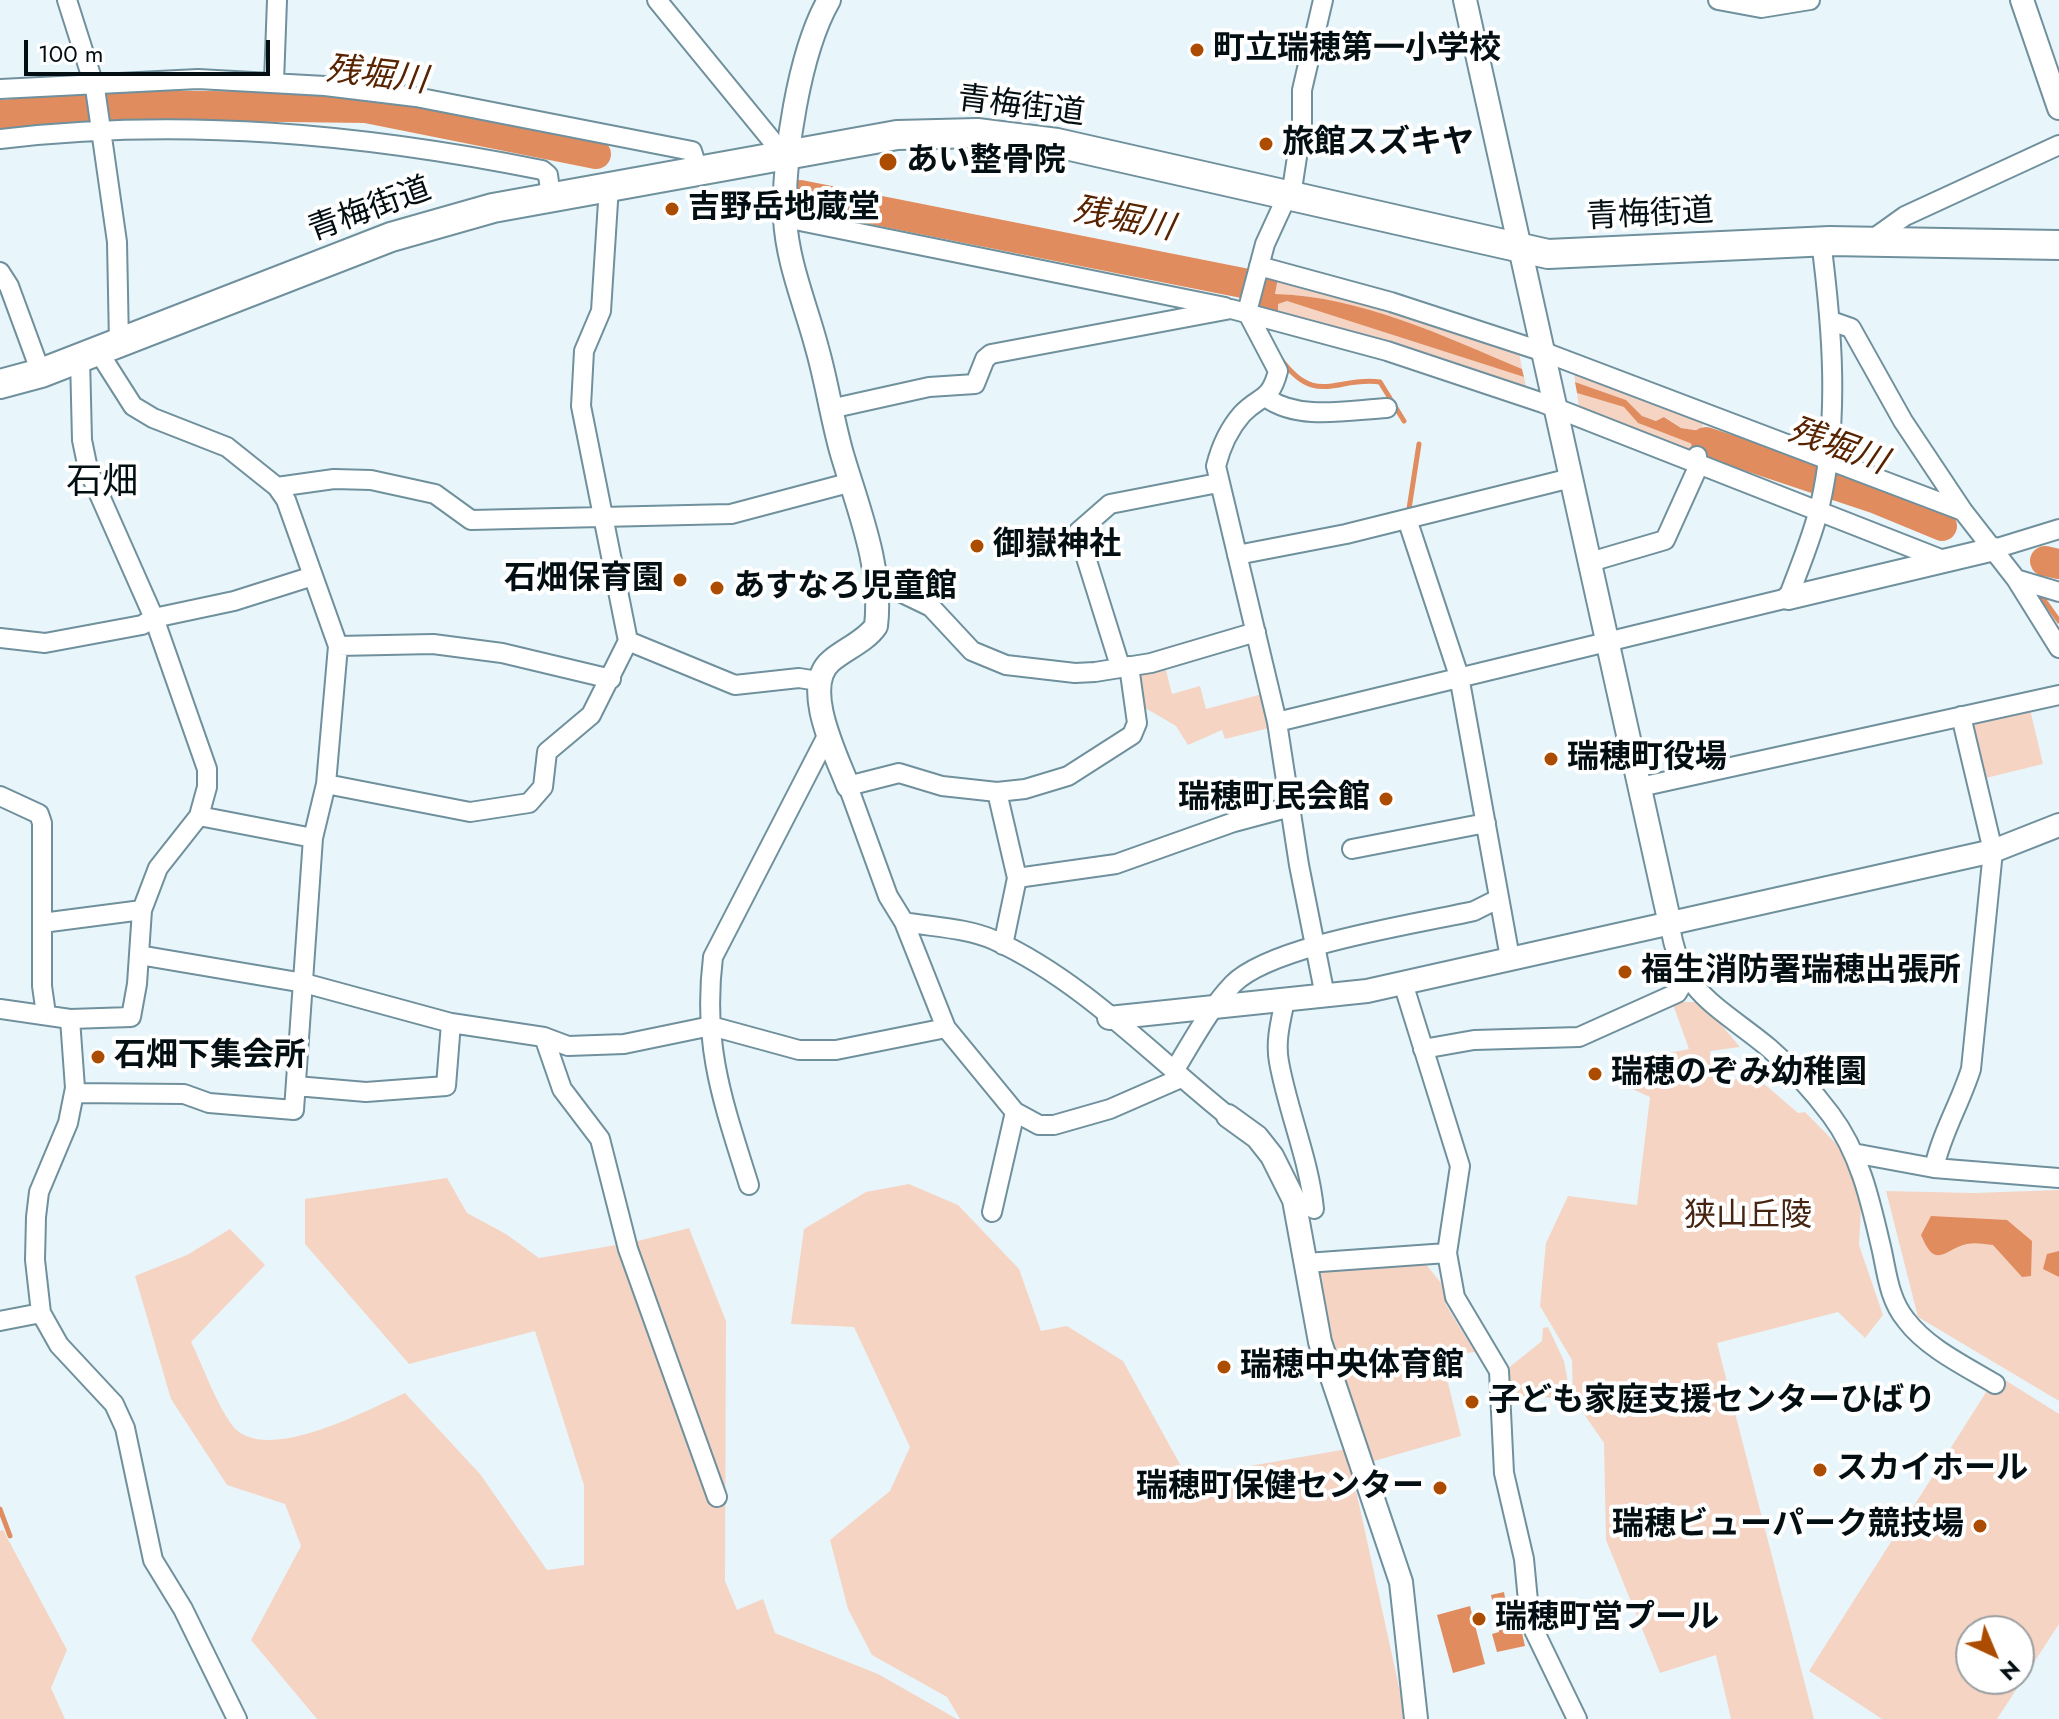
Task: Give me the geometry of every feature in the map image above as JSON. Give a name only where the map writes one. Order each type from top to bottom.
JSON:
[{"type":"main road","name":"青梅街道","points":[[0,384],[41,373],[414,229],[464,214],[905,134],[995,134],[1057,143],[1287,193],[1521,251],[1578,254],[1821,241],[2059,245]]},
{"type":"street","points":[[0,1009],[70,1019],[131,1017],[142,910],[158,868],[199,816],[207,787],[207,769],[154,618],[88,469],[82,440],[117,242],[94,85],[67,0]]},
{"type":"street","points":[[274,82],[277,0]]},
{"type":"street","points":[[657,0],[774,143],[787,154]]},
{"type":"street","points":[[829,0],[806,57],[787,154],[785,218],[792,259],[818,351],[830,409],[862,516],[873,579],[876,626],[828,663],[818,681],[828,734],[888,896],[904,922],[946,1028],[1015,1112],[1039,1125],[1054,1125],[1110,1109],[1178,1075],[1215,1006],[1249,972],[1314,946],[1474,911],[1498,899]]},
{"type":"street","points":[[1242,310],[1287,193],[1299,152],[1302,90],[1323,0]]},
{"type":"street","points":[[1465,0],[1610,642],[1673,949],[1686,978],[1698,993],[1771,1049],[1833,1116],[1864,1180],[1893,1298],[1904,1319],[1918,1334],[1995,1384]]},
{"type":"street","points":[[1727,1],[1761,8],[1810,0]]},
{"type":"street","points":[[2022,0],[2059,108]]},
{"type":"street","points":[[0,89],[198,79],[274,82],[416,97],[692,151],[698,170]]},
{"type":"street","points":[[0,139],[101,129],[239,130],[409,145],[542,170],[548,175],[551,197]]},
{"type":"street","points":[[1870,241],[1905,216],[2059,145]]},
{"type":"street","points":[[326,784],[470,812],[529,803],[543,787],[547,752],[591,715],[611,679],[628,641],[606,518],[581,406],[584,351],[601,311],[609,186]]},
{"type":"street","points":[[785,218],[1242,310],[1449,370],[1697,459],[1943,560]]},
{"type":"street","points":[[1788,598],[1820,507],[1828,463],[1831,321],[1821,241]]},
{"type":"street","points":[[1259,268],[1391,302],[1712,413],[1828,463],[1963,511]]},
{"type":"street","points":[[0,272],[9,286],[41,373]]},
{"type":"street","points":[[1242,310],[1278,371],[1267,398],[1244,412],[1222,441],[1216,466],[1218,483],[1277,722],[1325,996]]},
{"type":"street","points":[[830,409],[929,387],[975,384],[985,359],[991,354],[1242,310]]},
{"type":"street","points":[[1831,321],[1851,328],[1903,421],[1963,511],[2016,579],[2059,648]]},
{"type":"street","points":[[74,1093],[184,1094],[209,1103],[294,1110],[313,838],[326,784],[338,646],[286,500],[277,487],[227,447],[153,418],[133,406],[99,351]]},
{"type":"street","points":[[1267,398],[1282,409],[1317,412],[1387,408]]},
{"type":"street","points":[[1590,562],[1665,540],[1698,467],[1697,459]]},
{"type":"street","points":[[1237,555],[1407,519],[1571,478]]},
{"type":"street","points":[[277,487],[306,481],[371,480],[435,494],[471,520],[731,514],[852,482]]},
{"type":"street","points":[[848,786],[899,773],[942,786],[997,792],[1025,789],[1068,776],[1132,735],[1137,723],[1125,666],[1078,532],[1110,504],[1218,483]]},
{"type":"street","points":[[1407,519],[1459,676],[1510,958]]},
{"type":"street","points":[[1277,722],[1994,549],[2059,529]]},
{"type":"street","points":[[0,638],[25,643],[59,641],[142,625],[154,618],[234,601],[313,576]]},
{"type":"street","points":[[873,579],[931,607],[966,646],[996,663],[1075,673],[1125,666],[1256,632]]},
{"type":"street","points":[[2016,579],[2059,592]]},
{"type":"street","points":[[628,641],[735,685],[799,678],[818,681]]},
{"type":"street","points":[[338,646],[433,644],[502,653],[611,679]]},
{"type":"street","points":[[1640,787],[2059,695]]},
{"type":"street","points":[[1934,1168],[1941,1138],[1971,1069],[1993,851],[1961,716]]},
{"type":"street","points":[[749,1185],[714,1071],[707,999],[713,957],[828,734]]},
{"type":"street","points":[[997,792],[1017,878],[1003,945]]},
{"type":"street","points":[[0,796],[39,814],[42,823],[42,986],[46,1014]]},
{"type":"street","points":[[1017,878],[1116,864],[1234,822],[1290,807]]},
{"type":"street","points":[[199,816],[313,838]]},
{"type":"street","points":[[1352,849],[1486,823]]},
{"type":"street","points":[[1109,1018],[1325,996],[1403,983],[1993,851],[2059,825]]},
{"type":"street","points":[[42,923],[142,910]]},
{"type":"street","points":[[904,922],[977,935],[1003,945],[1055,975],[1257,1137],[1286,1177],[1294,1200],[1320,1342],[1401,1582],[1416,1719]]},
{"type":"street","points":[[139,955],[304,983],[451,1023],[544,1037],[568,1046],[624,1044],[711,1026],[799,1050],[836,1050],[946,1028]]},
{"type":"street","points":[[1423,1049],[1474,1040],[1579,1037],[1677,993],[1686,978]]},
{"type":"street","points":[[1403,983],[1460,1166],[1447,1253],[1459,1306],[1499,1371],[1504,1473],[1524,1559],[1530,1622],[1577,1719]]},
{"type":"street","points":[[1285,1000],[1278,1034],[1279,1061],[1311,1184],[1314,1209]]},
{"type":"street","points":[[70,1019],[74,1093],[68,1123],[39,1192],[35,1260],[41,1313],[59,1345],[114,1404],[125,1428],[153,1560],[183,1609],[237,1719]]},
{"type":"street","points":[[296,1086],[366,1092],[446,1086],[451,1023]]},
{"type":"street","points":[[544,1037],[562,1089],[600,1139],[628,1249],[717,1497]]},
{"type":"street","points":[[992,1212],[1015,1112]]},
{"type":"street","points":[[1853,1153],[1934,1168],[2059,1178]]},
{"type":"street","points":[[1306,1263],[1447,1253]]},
{"type":"street","points":[[0,1321],[41,1313]]},
{"type":"green space","points":[[1278,278],[1519,352],[1522,369],[1432,331],[1370,310],[1307,296],[1275,294]]},
{"type":"green space","points":[[1287,301],[1524,377],[1526,387],[1399,345],[1278,311],[1278,304]]},
{"type":"green space","points":[[1574,371],[1704,422],[1701,431],[1681,428],[1665,417],[1657,421],[1642,416],[1626,400],[1575,382]]},
{"type":"green space","points":[[1577,393],[1625,407],[1638,423],[1695,445],[1692,452],[1579,407]]},
{"type":"green space","points":[[1165,666],[1172,694],[1200,686],[1206,709],[1266,693],[1273,727],[1225,739],[1222,730],[1188,745],[1176,726],[1140,705],[1139,671]]},
{"type":"green space","points":[[2029,705],[2043,764],[1986,778],[1971,720]]},
{"type":"green space","name":"狭山丘陵","points":[[1672,1002],[1702,1002],[1740,1047],[1710,1051],[1713,1076],[1763,1083],[1798,1113],[1805,1112],[1863,1171],[1859,1245],[1883,1315],[1865,1338],[1838,1312],[1717,1343],[1814,1719],[1731,1719],[1716,1655],[1660,1673],[1606,1540],[1604,1443],[1573,1398],[1572,1360],[1540,1306],[1546,1243],[1568,1196],[1637,1205],[1650,1097],[1621,1084],[1620,1063],[1689,1049]]},
{"type":"green space","points":[[447,1178],[467,1213],[506,1234],[539,1258],[634,1242],[689,1228],[726,1321],[725,1581],[737,1610],[763,1599],[775,1633],[878,1674],[957,1719],[317,1719],[251,1640],[301,1546],[285,1504],[227,1485],[171,1399],[135,1276],[187,1255],[230,1229],[265,1265],[191,1342],[232,1425],[247,1436],[267,1440],[291,1438],[343,1421],[405,1393],[480,1474],[547,1570],[584,1565],[584,1485],[535,1331],[409,1364],[305,1244],[305,1199]]},
{"type":"green space","points":[[909,1184],[958,1205],[1019,1269],[1041,1331],[1067,1326],[1123,1361],[1187,1477],[1347,1449],[1406,1719],[960,1719],[947,1697],[872,1655],[848,1609],[830,1540],[890,1491],[910,1447],[854,1327],[791,1324],[804,1229],[866,1192]]},
{"type":"green space","name":"狭山丘陵","points":[[2059,1190],[2059,1401],[1918,1317],[1886,1191],[1974,1193]]},
{"type":"green space","points":[[1425,1263],[1441,1283],[1446,1305],[1475,1352],[1458,1354],[1464,1374],[1447,1379],[1461,1436],[1367,1463],[1324,1341],[1313,1271]]},
{"type":"green space","points":[[1548,1327],[1564,1361],[1571,1399],[1509,1395],[1507,1369],[1542,1341],[1543,1328]]},
{"type":"green space","name":"瑞穂ビューパーク競技場","points":[[1997,1375],[2059,1414],[2059,1624],[2035,1661],[2035,1615],[1955,1615],[1955,1695],[2013,1695],[1997,1719],[1882,1719],[1809,1671]]},
{"type":"green space","points":[[3,1530],[67,1650],[51,1688],[65,1719],[0,1719],[0,1531]]},
{"type":"shaded area","points":[[1266,273],[1278,278],[1275,294],[1338,302],[1401,320],[1522,369],[1524,377],[1287,301],[1278,304],[1278,311],[1257,309]]},
{"type":"shaded area","points":[[1575,382],[1626,400],[1642,416],[1656,421],[1664,417],[1681,428],[1701,431],[1695,445],[1638,423],[1624,407],[1577,393]]},
{"type":"shaded area","points":[[1931,1216],[2007,1220],[2032,1241],[2031,1276],[2022,1277],[1993,1245],[1970,1243],[1941,1255],[1931,1252],[1921,1235]]},
{"type":"shaded area","points":[[2059,1251],[2059,1277],[2043,1269],[2047,1254]]},
{"type":"shaded area","points":[[1504,1592],[1506,1603],[1515,1602],[1525,1646],[1497,1652],[1492,1634],[1499,1632],[1491,1595]]},
{"type":"shaded area","points":[[1470,1606],[1485,1664],[1453,1673],[1437,1615]]},
{"type":"waterway","name":"残堀川","points":[[0,115],[130,105],[366,108],[596,154]]},
{"type":"waterway","name":"残堀川","points":[[800,195],[1243,283]]},
{"type":"waterway","points":[[1280,358],[1293,373],[1316,386],[1380,382],[1404,421]]},
{"type":"waterway","name":"残堀川","points":[[1706,442],[1874,498],[1942,526]]},
{"type":"waterway","points":[[1409,509],[1419,444]]},
{"type":"waterway","points":[[2039,580],[2045,561]]},
{"type":"waterway","name":"残堀川","points":[[2045,561],[2059,564]]},
{"type":"waterway","points":[[2039,593],[2059,621]]},
{"type":"waterway","points":[[0,1509],[10,1536]]},
{"type":"place","name":"町立瑞穂第一小学校","points":[[1197,50]]},
{"type":"place","name":"旅館スズキヤ","points":[[1266,144]]},
{"type":"place","name":"あい整骨院","points":[[888,162]]},
{"type":"place","name":"吉野岳地蔵堂","points":[[672,209]]},
{"type":"place","name":"御嶽神社","points":[[977,546]]},
{"type":"place","name":"石畑保育園","points":[[680,580]]},
{"type":"place","name":"あすなろ児童館","points":[[717,588]]},
{"type":"place","name":"瑞穂町役場","points":[[1551,759]]},
{"type":"place","name":"瑞穂町民会館","points":[[1386,799]]},
{"type":"place","name":"福生消防署瑞穂出張所","points":[[1625,972]]},
{"type":"place","name":"石畑下集会所","points":[[98,1057]]},
{"type":"place","name":"瑞穂のぞみ幼稚園","points":[[1595,1074]]},
{"type":"place","name":"瑞穂中央体育館","points":[[1224,1367]]},
{"type":"place","name":"子ども家庭支援センターひばり","points":[[1472,1402]]},
{"type":"place","name":"スカイホール","points":[[1820,1470]]},
{"type":"place","name":"瑞穂町保健センター","points":[[1440,1488]]},
{"type":"place","name":"瑞穂ビューパーク競技場","points":[[1980,1526]]},
{"type":"place","name":"瑞穂町営プール","points":[[1479,1619]]},
{"type":"district","name":"石畑","points":[[102,484]]}]
